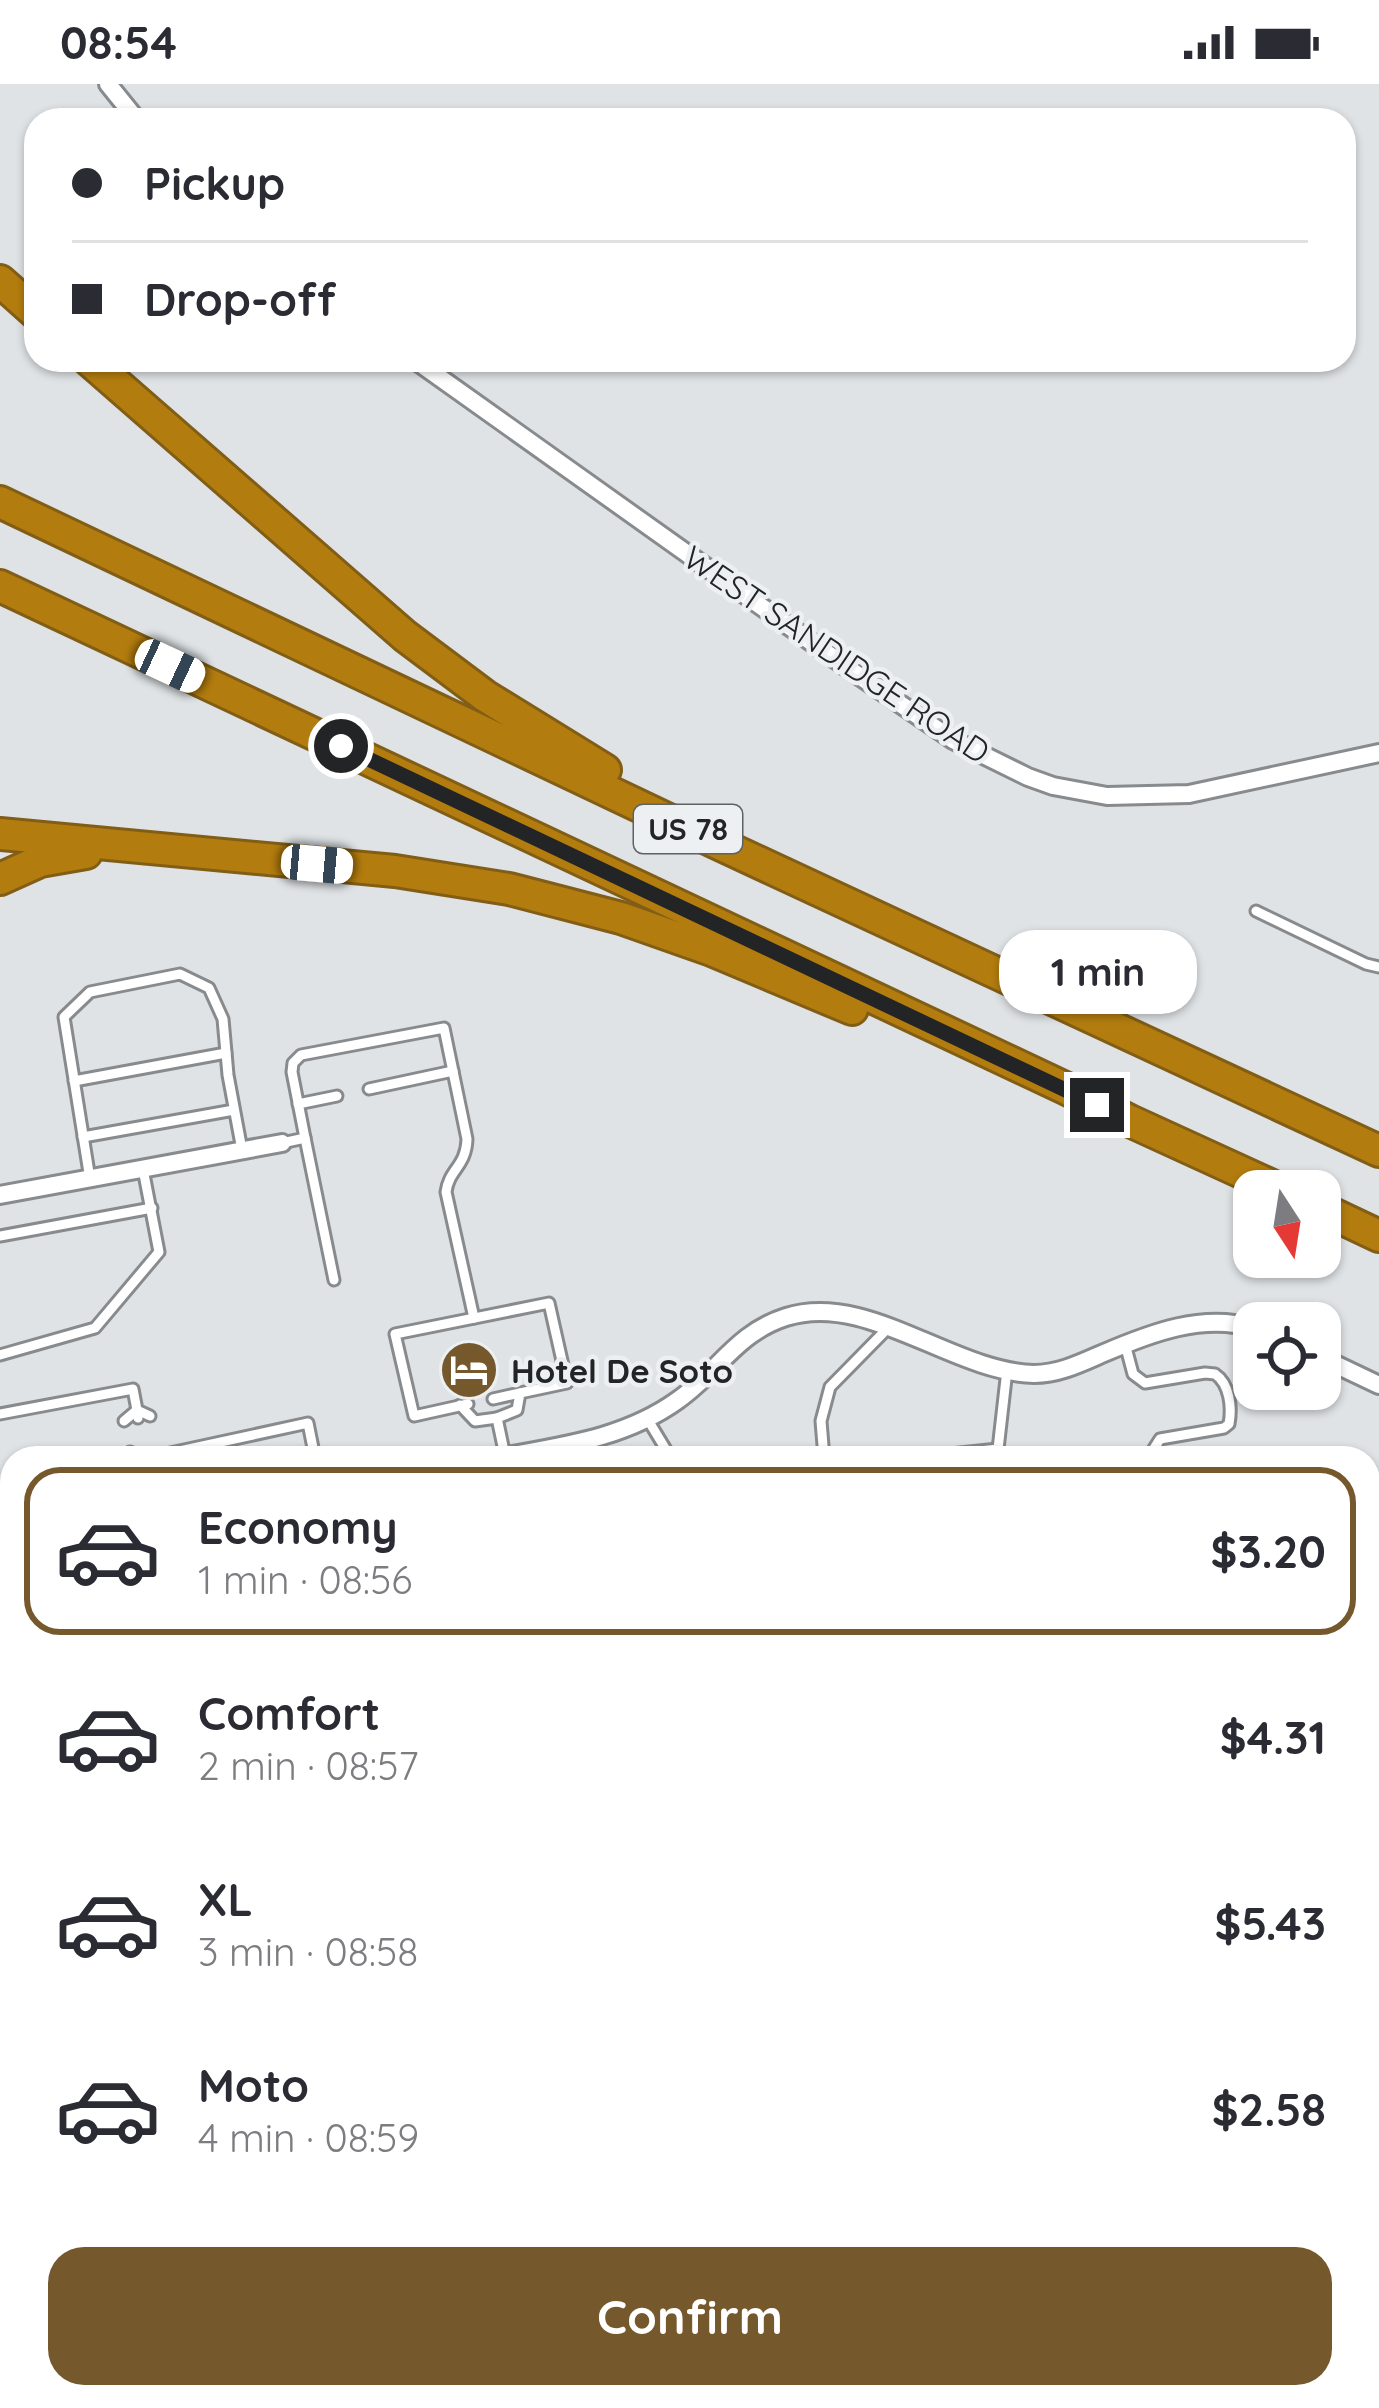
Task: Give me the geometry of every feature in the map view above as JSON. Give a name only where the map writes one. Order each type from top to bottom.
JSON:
[{"type":"highway","points":[[0,281],[24,302]]},
{"type":"highway","points":[[103,372],[417,646],[485,696],[715,842]]},
{"type":"highway","name":"US 78","points":[[0,502],[1379,1151]]},
{"type":"highway","name":"US 78","points":[[0,586],[1237,1170]]},
{"type":"highway","points":[[0,834],[395,871],[561,901],[709,949],[945,1047],[1065,1088]]},
{"type":"highway","points":[[0,879],[40,861],[119,847]]},
{"type":"highway","points":[[1341,1218],[1379,1235]]},
{"type":"street","points":[[108,84],[127,108]]},
{"type":"street","name":"WEST SANDIDGE ROAD","points":[[432,372],[953,740],[1028,777],[1107,796],[1189,794],[1379,753]]},
{"type":"street","points":[[0,1195],[282,1143]]},
{"type":"street","points":[[569,1446],[648,1420],[684,1396],[748,1335],[783,1318],[821,1312],[867,1320],[980,1364],[1030,1374],[1050,1373],[1154,1333],[1193,1324],[1233,1322]]},
{"type":"street","points":[[1341,1367],[1379,1385]]},
{"type":"lane","points":[[1256,910],[1379,967]]},
{"type":"lane","points":[[90,1179],[64,1017],[90,992],[180,974],[209,988],[223,1019],[242,1150]]},
{"type":"lane","points":[[334,1280],[293,1063],[301,1055],[444,1028],[467,1139],[466,1154],[448,1180],[446,1192],[473,1318]]},
{"type":"lane","points":[[74,1081],[226,1053]]},
{"type":"lane","points":[[369,1089],[453,1071]]},
{"type":"lane","points":[[298,1104],[337,1096]]},
{"type":"lane","points":[[83,1137],[234,1110]]},
{"type":"lane","points":[[282,1143],[305,1138]]},
{"type":"lane","points":[[0,1354],[95,1328],[159,1252],[143,1168]]},
{"type":"lane","points":[[0,1236],[152,1208]]},
{"type":"lane","points":[[493,1399],[520,1393],[567,1383],[549,1303],[395,1334],[414,1416],[464,1405],[475,1421],[497,1418],[517,1410],[520,1393]]},
{"type":"lane","points":[[823,1446],[821,1421],[830,1387],[888,1328]]},
{"type":"lane","points":[[1124,1344],[1133,1374],[1145,1383],[1205,1373],[1215,1374],[1226,1384],[1229,1424],[1160,1439],[1156,1446]]},
{"type":"lane","points":[[999,1446],[1007,1370]]},
{"type":"lane","points":[[0,1414],[133,1389],[142,1415],[124,1421]]},
{"type":"lane","points":[[497,1418],[500,1446]]},
{"type":"lane","points":[[648,1420],[664,1446]]},
{"type":"lane","points":[[194,1446],[308,1424],[313,1446]]},
{"type":"place","name":"Hotel De Soto","points":[[469,1370]]},
{"type":"route","points":[[341,746],[1097,1105]]}]
